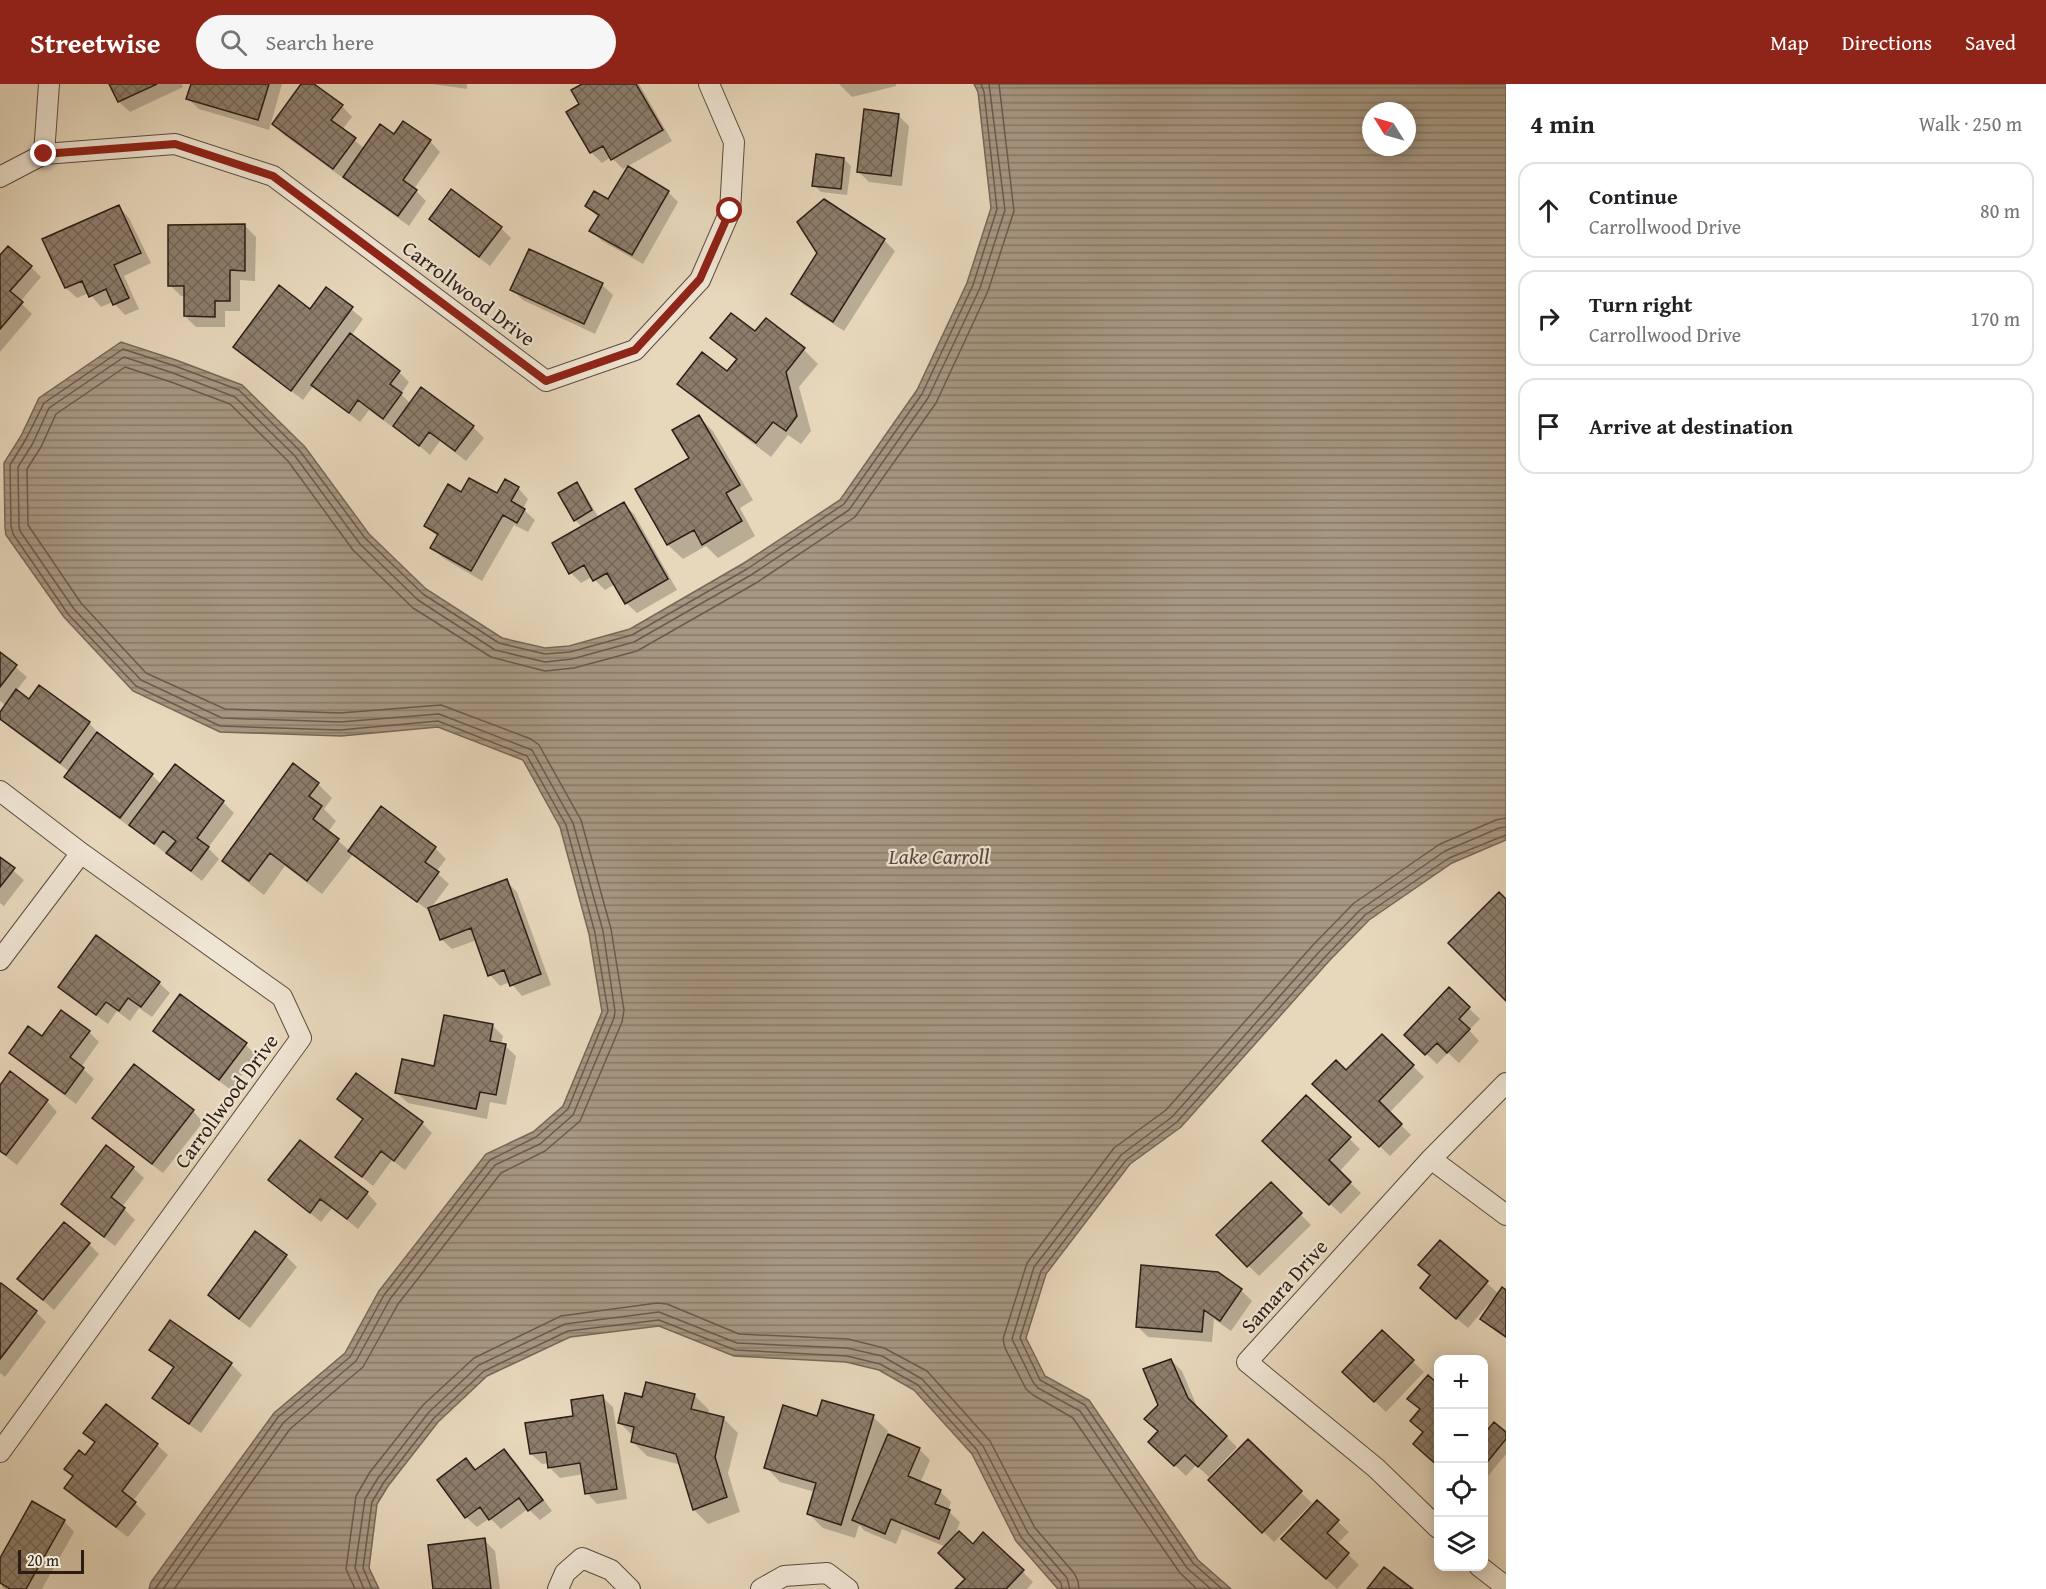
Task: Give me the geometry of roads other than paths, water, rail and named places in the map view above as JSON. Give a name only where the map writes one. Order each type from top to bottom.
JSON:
[{"type":"street","points":[[44,154],[49,84]]},
{"type":"street","name":"Carrollwood Drive","points":[[0,177],[44,154],[175,144],[273,176],[546,381],[635,350],[700,279],[730,211],[734,142],[709,84]]},
{"type":"street","name":"Carrollwood Drive","points":[[0,791],[81,853],[282,997],[301,1038],[0,1452]]},
{"type":"street","points":[[0,960],[81,853]]},
{"type":"street","name":"Samara Drive","points":[[1434,1524],[1376,1468],[1247,1362],[1431,1159],[1506,1083]]},
{"type":"street","points":[[1431,1159],[1506,1215]]},
{"type":"street","points":[[558,1589],[565,1573],[582,1558],[611,1570],[630,1589]]},
{"type":"street","points":[[1485,1571],[1506,1587]]},
{"type":"street","points":[[761,1589],[784,1576],[827,1574],[848,1589]]},
{"type":"water","name":"Lake Carroll","points":[[974,84],[1506,84],[1506,840],[1452,863],[1369,920],[1329,961],[1181,1127],[1130,1164],[1046,1274],[1026,1338],[1045,1376],[1089,1400],[1198,1560],[1231,1589],[1058,1589],[1016,1541],[972,1454],[914,1390],[879,1370],[846,1362],[734,1356],[659,1326],[570,1337],[487,1376],[438,1422],[388,1486],[377,1504],[369,1568],[379,1589],[149,1589],[151,1582],[274,1413],[345,1353],[379,1291],[486,1154],[533,1132],[563,1106],[602,1012],[589,934],[560,827],[523,760],[438,727],[341,736],[220,732],[133,691],[64,617],[6,535],[5,528],[4,463],[21,436],[39,398],[121,342],[242,385],[305,447],[369,534],[426,589],[502,638],[545,648],[569,646],[630,629],[744,563],[840,500],[917,390],[967,283],[991,208],[978,92]]}]
